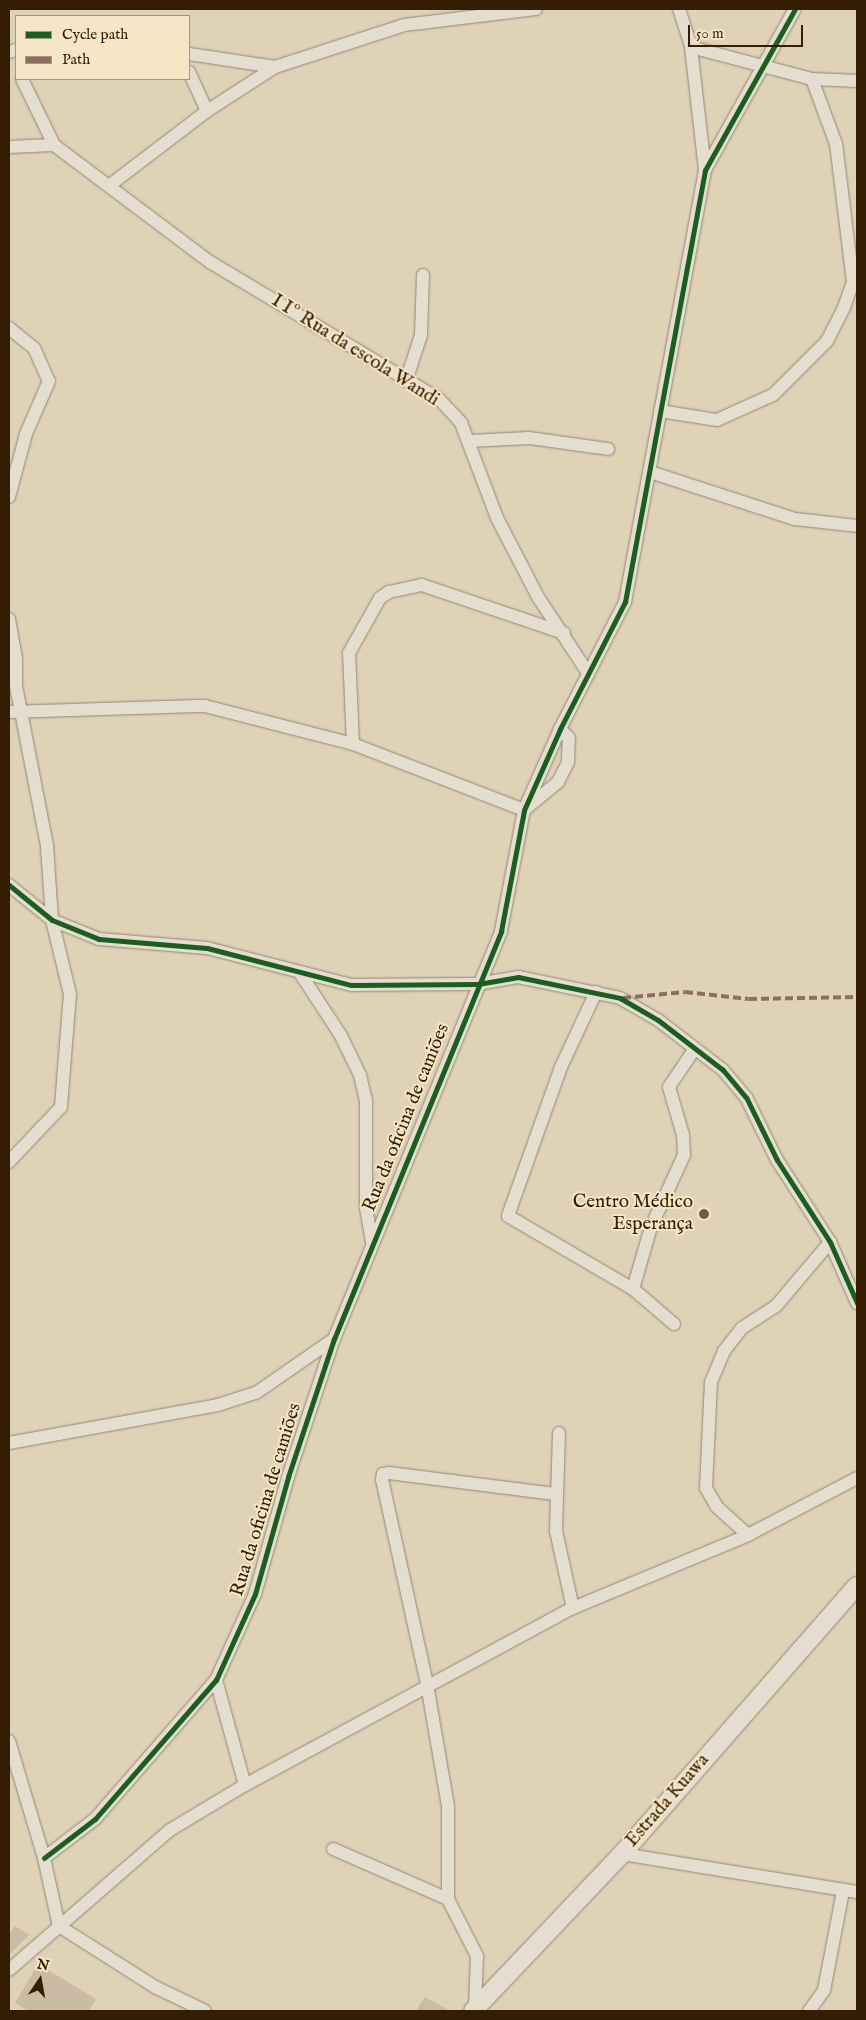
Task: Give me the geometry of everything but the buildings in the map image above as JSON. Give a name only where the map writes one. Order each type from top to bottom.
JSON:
[{"type":"street","points":[[110,185],[207,111],[275,67],[404,25],[536,9]]},
{"type":"street","points":[[679,9],[692,47],[706,170]]},
{"type":"street","points":[[706,170],[761,66],[795,9]]},
{"type":"street","points":[[692,47],[812,79],[857,81]]},
{"type":"street","points":[[190,54],[275,67]]},
{"type":"street","points":[[190,74],[207,111]]},
{"type":"street","points":[[660,412],[717,420],[773,395],[827,341],[844,307],[853,282],[836,144],[812,79]]},
{"type":"street","points":[[9,147],[54,145],[22,80]]},
{"type":"street","name":"I Iº Rua da escola Wandi","points":[[54,145],[110,185],[210,262],[439,399],[470,441],[497,518],[538,597],[564,633],[588,673]]},
{"type":"street","name":"Rua da oficina de camiões","points":[[44,1858],[95,1819],[216,1680],[255,1594],[288,1477],[334,1339],[500,931],[524,810],[560,728],[625,602],[706,170]]},
{"type":"street","points":[[406,381],[421,335],[423,275]]},
{"type":"street","points":[[9,328],[34,348],[49,381],[26,434],[9,497]]},
{"type":"street","points":[[470,441],[529,438],[608,449]]},
{"type":"street","points":[[650,472],[795,519],[857,526]]},
{"type":"street","points":[[353,744],[349,653],[380,598],[389,592],[422,585],[564,633]]},
{"type":"street","points":[[9,619],[16,658],[16,686],[24,712],[47,846],[52,920],[70,994],[64,1094],[51,1122],[9,1162]]},
{"type":"street","points":[[9,712],[142,705],[205,706],[353,744],[524,810],[558,782],[568,762],[570,738],[560,728]]},
{"type":"street","points":[[9,886],[52,920],[99,940],[207,948],[300,973],[361,986],[478,984],[518,977],[620,998],[658,1020],[694,1050],[723,1070],[746,1097],[777,1160],[830,1242],[857,1303]]},
{"type":"street","points":[[300,973],[341,1036],[360,1074],[366,1100],[366,1208],[372,1242]]},
{"type":"street","points":[[596,992],[561,1067],[508,1216],[633,1289],[674,1324]]},
{"type":"street","points":[[633,1289],[651,1227],[684,1155],[683,1135],[669,1087],[694,1050]]},
{"type":"street","points":[[748,1535],[717,1507],[706,1488],[711,1382],[724,1351],[742,1328],[776,1306],[830,1242]]},
{"type":"street","points":[[9,1443],[218,1405],[248,1396],[334,1339]]},
{"type":"street","points":[[559,1433],[556,1531],[573,1608]]},
{"type":"street","points":[[474,2010],[477,1956],[448,1899],[448,1806],[427,1684],[383,1474],[556,1494]]},
{"type":"street","points":[[9,1970],[170,1830],[245,1784],[427,1684],[573,1608],[748,1535],[857,1478]]},
{"type":"street","name":"Estrada Kuawa","points":[[474,2010],[622,1854],[857,1586]]},
{"type":"street","points":[[216,1680],[245,1784]]},
{"type":"street","points":[[9,1741],[44,1858],[59,1926],[155,1987],[205,2011]]},
{"type":"street","points":[[333,1848],[448,1899]]},
{"type":"street","points":[[622,1854],[857,1892]]},
{"type":"street","points":[[809,2011],[824,1990],[843,1891]]},
{"type":"marked path","points":[[623,998],[685,992],[749,999],[857,997]]},
{"type":"cycle path","points":[[44,1858],[95,1819],[216,1680],[255,1594],[288,1477],[334,1339],[501,931],[524,810],[560,729],[625,602],[705,170],[795,9]]},
{"type":"cycle path","points":[[9,885],[52,920],[99,939],[207,948],[351,985],[478,984],[518,977],[620,998],[658,1020],[723,1070],[746,1097],[777,1160],[830,1242],[857,1303]]},
{"type":"place","name":"Centro Médico Esperança","points":[[704,1214]]}]
